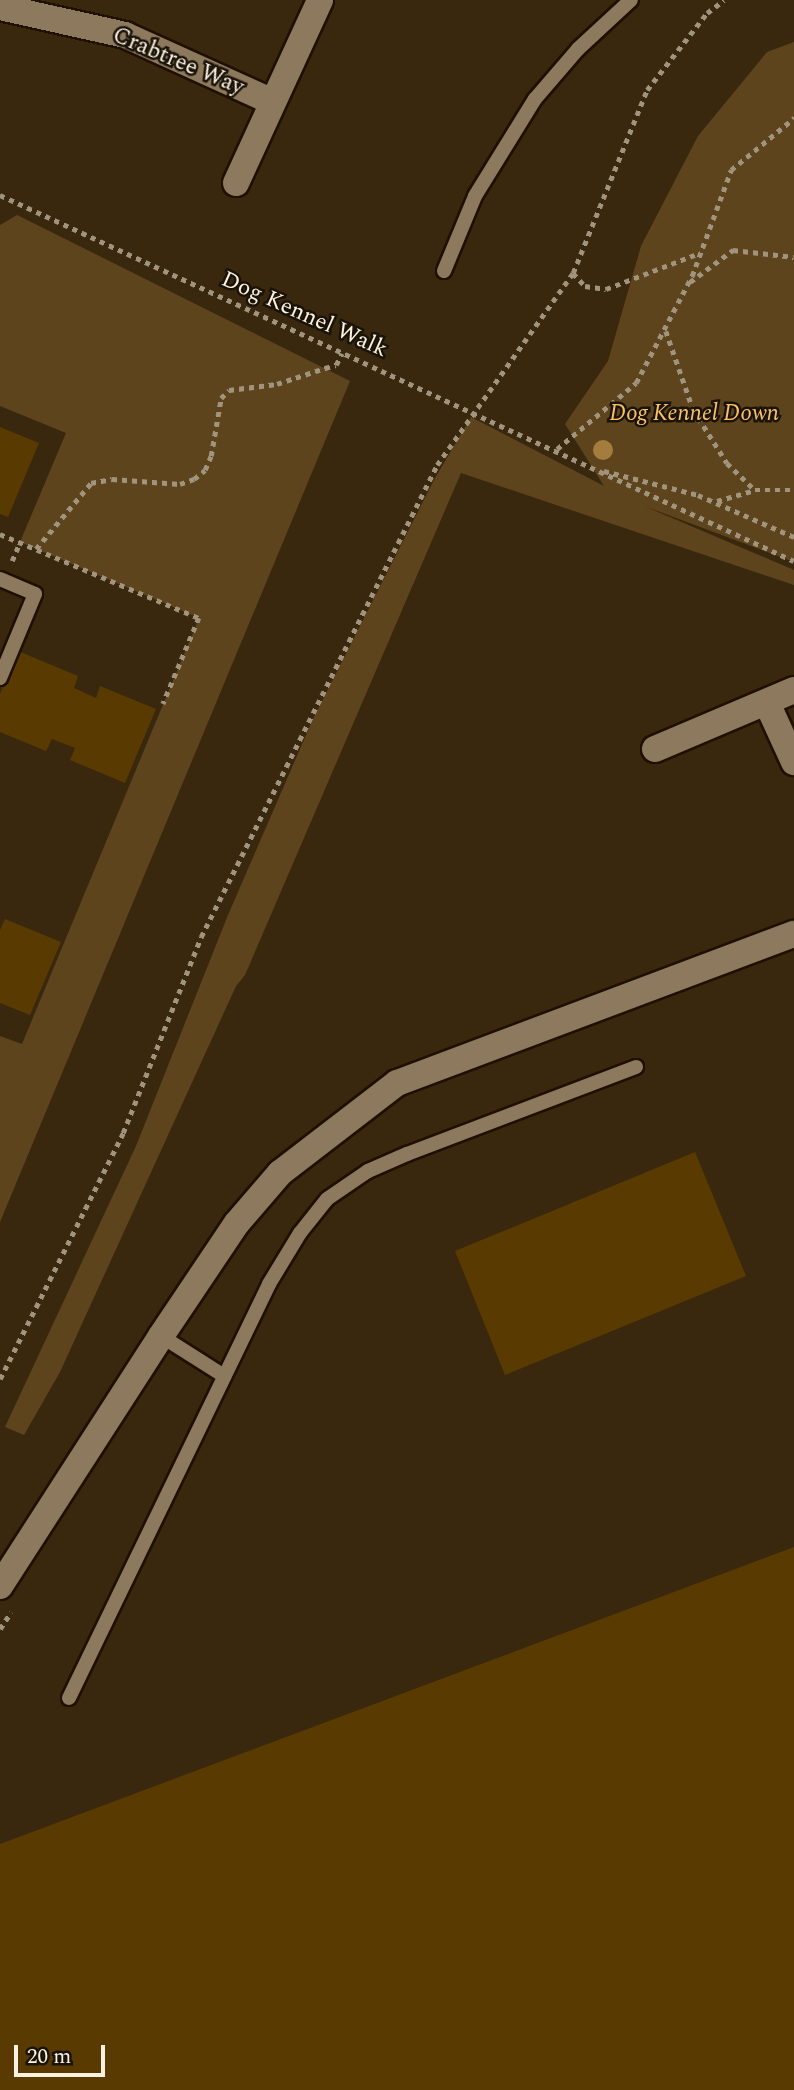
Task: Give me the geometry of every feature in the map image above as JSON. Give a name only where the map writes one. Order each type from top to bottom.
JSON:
[{"type":"street","name":"Crabtree Way","points":[[236,183],[320,0]]},
{"type":"street","name":"Crabtree Way","points":[[0,7],[125,35],[273,102]]},
{"type":"street","points":[[655,749],[794,690]]},
{"type":"street","points":[[767,703],[794,762]]},
{"type":"street","points":[[0,1586],[237,1223],[279,1173],[397,1083],[794,934]]},
{"type":"lane","points":[[444,271],[475,196],[535,99],[578,49],[631,0]]},
{"type":"lane","points":[[0,579],[35,594],[0,678]]},
{"type":"lane","points":[[69,1698],[270,1284],[300,1233],[327,1199],[368,1171],[407,1154],[636,1067]]},
{"type":"lane","points":[[161,1336],[225,1376]]},
{"type":"path","points":[[0,1379],[122,1133],[201,937],[437,465],[573,273],[647,90],[707,13],[724,0]]},
{"type":"path","points":[[556,449],[636,383],[666,331],[688,284],[732,170],[794,118]]},
{"type":"path","name":"Dog Kennel Walk","points":[[0,195],[342,353],[368,362],[444,400],[556,449],[593,469],[794,561]]},
{"type":"path","points":[[688,284],[733,250],[794,257]]},
{"type":"path","points":[[573,273],[585,286],[606,289],[700,253]]},
{"type":"path","points":[[666,331],[693,409],[727,463],[755,490]]},
{"type":"path","points":[[36,549],[91,483],[112,479],[180,484],[194,479],[205,470],[221,398],[229,390],[277,384],[336,365],[342,353]]},
{"type":"path","name":"Dog Kennel Walk","points":[[593,469],[717,501],[794,537]]},
{"type":"path","points":[[717,501],[755,490],[794,489]]},
{"type":"path","points":[[0,534],[199,618],[163,704]]},
{"type":"green space","name":"Dog Kennel Down","points":[[794,42],[794,562],[644,506],[794,570],[794,585],[461,473],[245,975],[236,986],[60,1372],[24,1435],[5,1427],[136,1146],[228,915],[313,719],[434,480],[471,417],[604,486],[565,424],[608,361],[641,246],[698,136],[767,52]]},
{"type":"green space","points":[[17,215],[350,381],[0,1222],[0,1036],[22,1044],[199,618],[20,542],[66,433],[0,406],[0,225]]},
{"type":"building","points":[[0,427],[39,443],[8,517],[0,514]]},
{"type":"building","points":[[18,651],[78,676],[74,688],[96,698],[100,686],[156,709],[125,783],[70,760],[75,748],[52,739],[46,751],[0,732],[0,694]]},
{"type":"building","points":[[5,919],[61,942],[30,1015],[0,1003],[0,930]]},
{"type":"building","points":[[695,1152],[746,1276],[505,1375],[455,1251]]},
{"type":"building","points":[[794,1547],[794,2090],[0,2090],[0,1844]]}]
